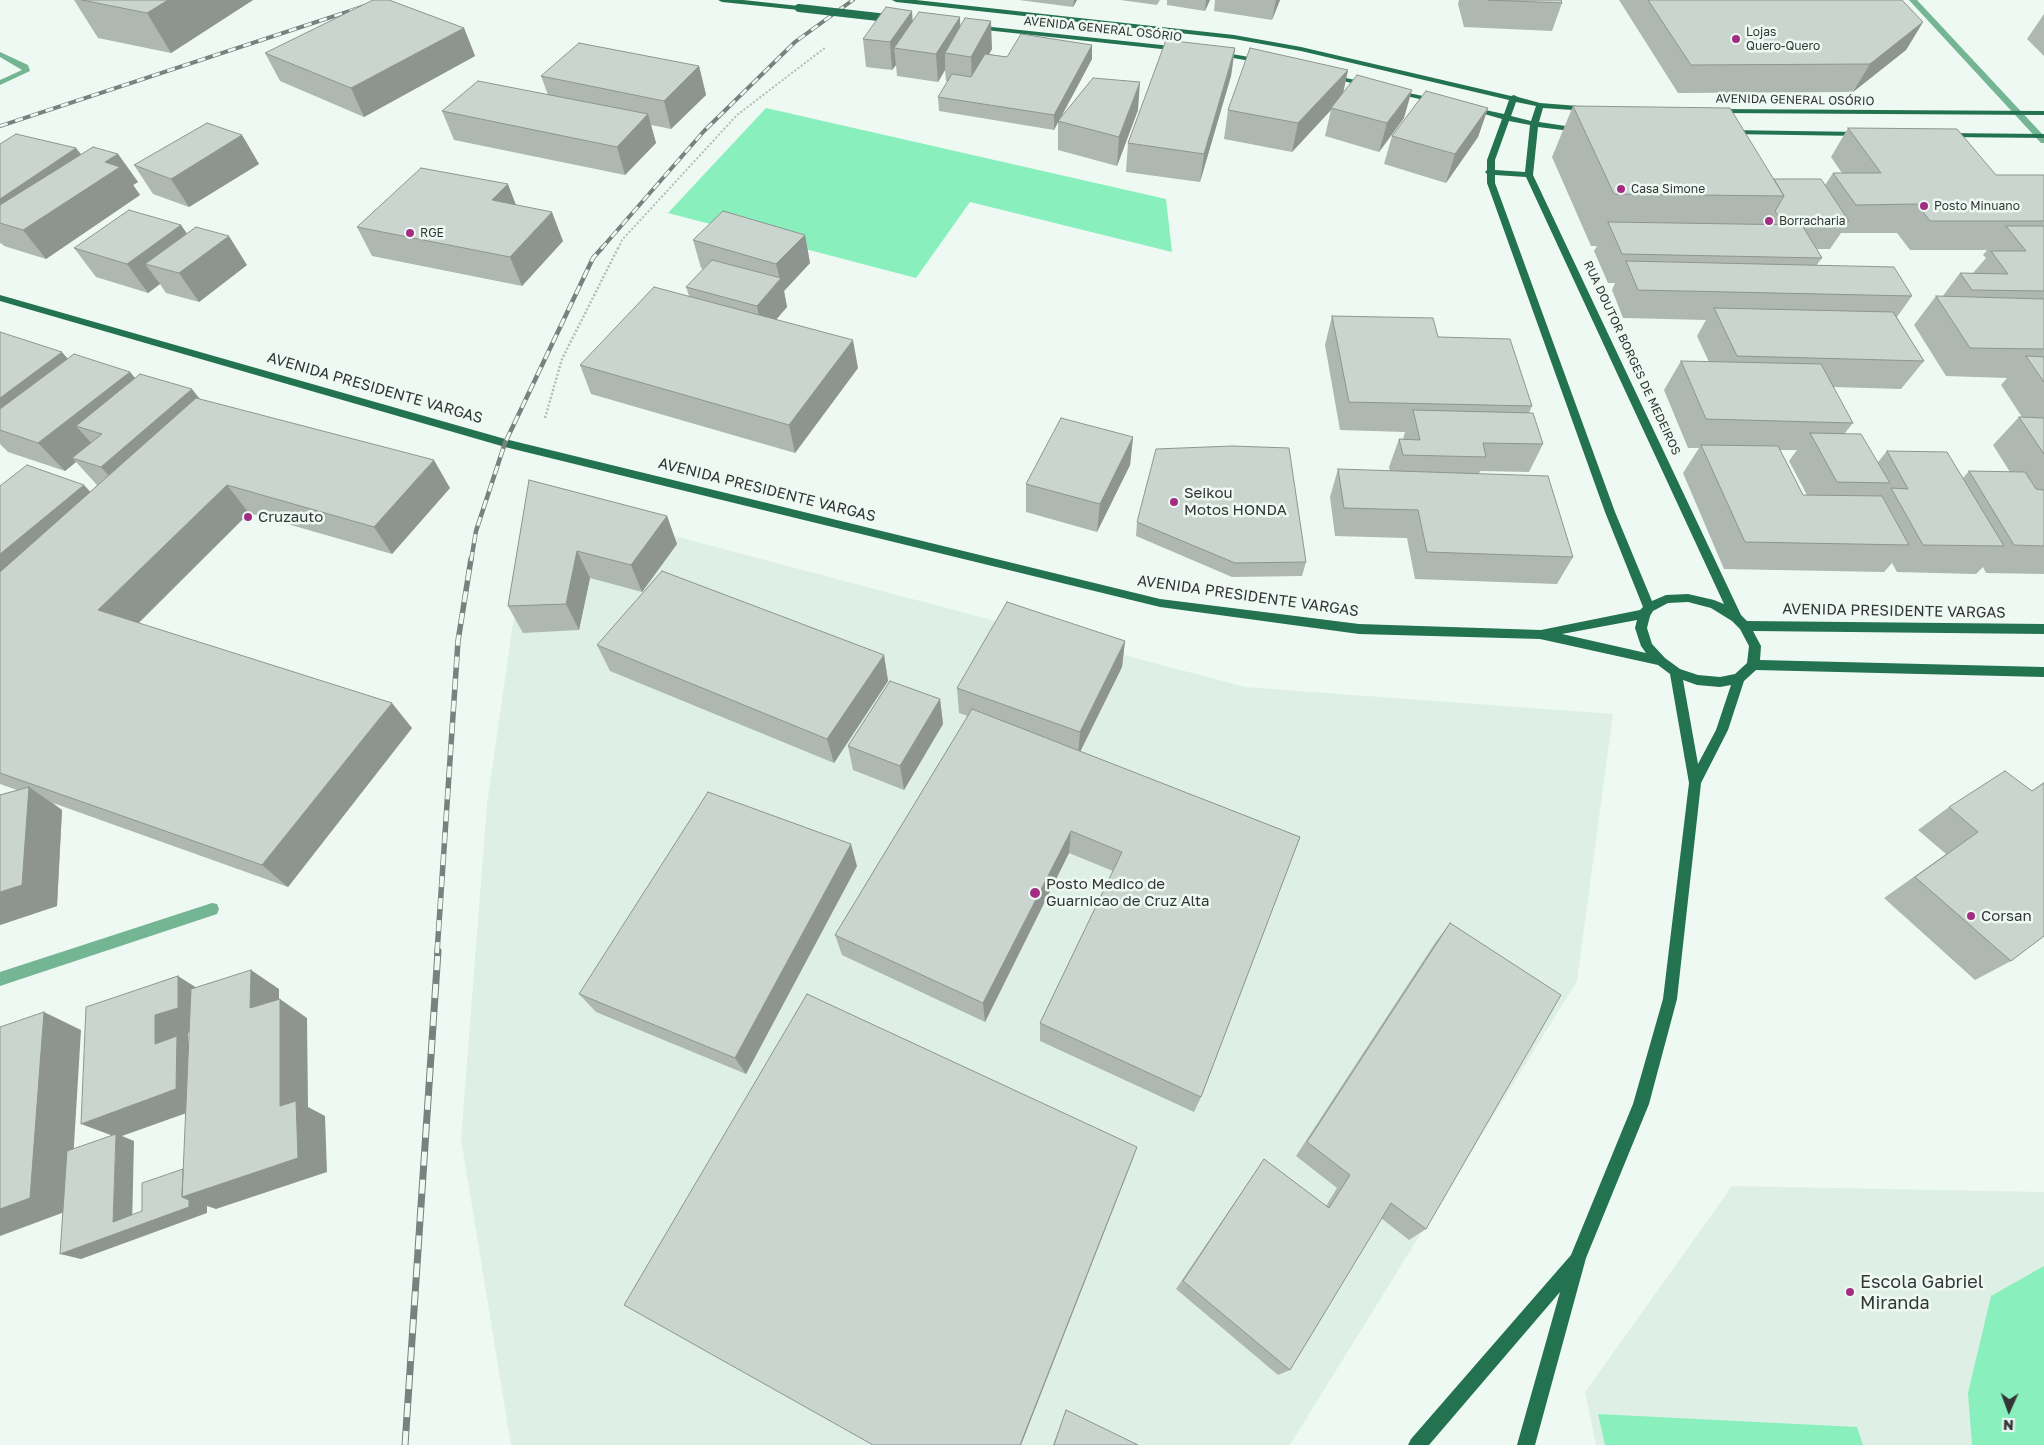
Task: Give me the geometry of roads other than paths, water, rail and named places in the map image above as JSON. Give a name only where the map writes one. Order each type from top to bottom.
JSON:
[{"type":"main road","points":[[722,0],[905,20]]},
{"type":"main road","name":"AVENIDA GENERAL OSÓRIO","points":[[896,0],[1234,37],[1282,45],[1514,97],[1540,105],[1593,110]]},
{"type":"main road","points":[[1085,39],[1094,21]]},
{"type":"main road","name":"AVENIDA GENERAL OSÓRIO","points":[[971,27],[1192,50]]},
{"type":"main road","points":[[1212,52],[1268,63]]},
{"type":"main road","points":[[1324,75],[1448,104]]},
{"type":"main road","points":[[1514,97],[1505,117],[1491,160],[1489,172],[1491,183],[1646,611],[1641,628],[1647,646],[1661,661],[1676,672],[1697,680],[1720,682],[1739,678]]},
{"type":"main road","points":[[1489,172],[1529,175],[1534,124],[1540,105]]},
{"type":"main road","points":[[1467,108],[1534,124],[1586,130]]},
{"type":"main road","name":"AVENIDA GENERAL OSÓRIO","points":[[1702,111],[2044,113]]},
{"type":"main road","points":[[1724,132],[1872,134]]},
{"type":"main road","points":[[1941,135],[2043,138]]},
{"type":"main road","name":"RUA DOUTOR BORGES DE MEDEIROS","points":[[1529,175],[1740,622]]},
{"type":"main road","name":"AVENIDA PRESIDENTE VARGAS","points":[[0,298],[486,437],[1160,603],[1358,629],[1540,634],[1661,661]]},
{"type":"main road","points":[[1646,611],[1666,599],[1688,598],[1714,604],[1740,622],[1755,646],[1753,665],[1739,678],[1722,730],[1695,783]]},
{"type":"main road","name":"AVENIDA PRESIDENTE VARGAS","points":[[1540,634],[1646,611]]},
{"type":"main road","name":"AVENIDA PRESIDENTE VARGAS","points":[[1740,622],[2044,629]]},
{"type":"main road","points":[[1753,665],[2044,672]]},
{"type":"main road","points":[[1526,1445],[1578,1258],[1641,1104],[1670,999],[1695,783],[1676,672]]},
{"type":"main road","points":[[1417,1445],[1578,1258]]},
{"type":"street","points":[[1913,0],[2043,138]]},
{"type":"street","points":[[0,54],[25,67],[26,71],[0,83]]},
{"type":"street","points":[[0,979],[212,909]]},
{"type":"railway","points":[[0,126],[383,0]]},
{"type":"railway","points":[[601,249],[704,131],[795,42],[853,0]]},
{"type":"railway","points":[[471,561],[476,531],[505,443],[593,258],[602,248]]},
{"type":"railway","points":[[437,953],[458,641],[471,559]]},
{"type":"railway","points":[[405,1445],[438,951]]},
{"type":"place","name":"Lojas Quero-Quero","points":[[1736,39]]},
{"type":"place","name":"Casa Simone","points":[[1621,189]]},
{"type":"place","name":"Posto Minuano","points":[[1924,206]]},
{"type":"place","name":"Borracharia","points":[[1769,221]]},
{"type":"place","name":"RGE","points":[[410,233]]},
{"type":"place","name":"Seikou Motos HONDA","points":[[1174,502]]},
{"type":"place","name":"Cruzauto","points":[[248,517]]},
{"type":"place","name":"Posto Medico de Guarnicao de Cruz Alta","points":[[1035,893]]},
{"type":"place","name":"Corsan","points":[[1971,916]]},
{"type":"place","name":"Escola Gabriel Miranda","points":[[1850,1292]]}]
